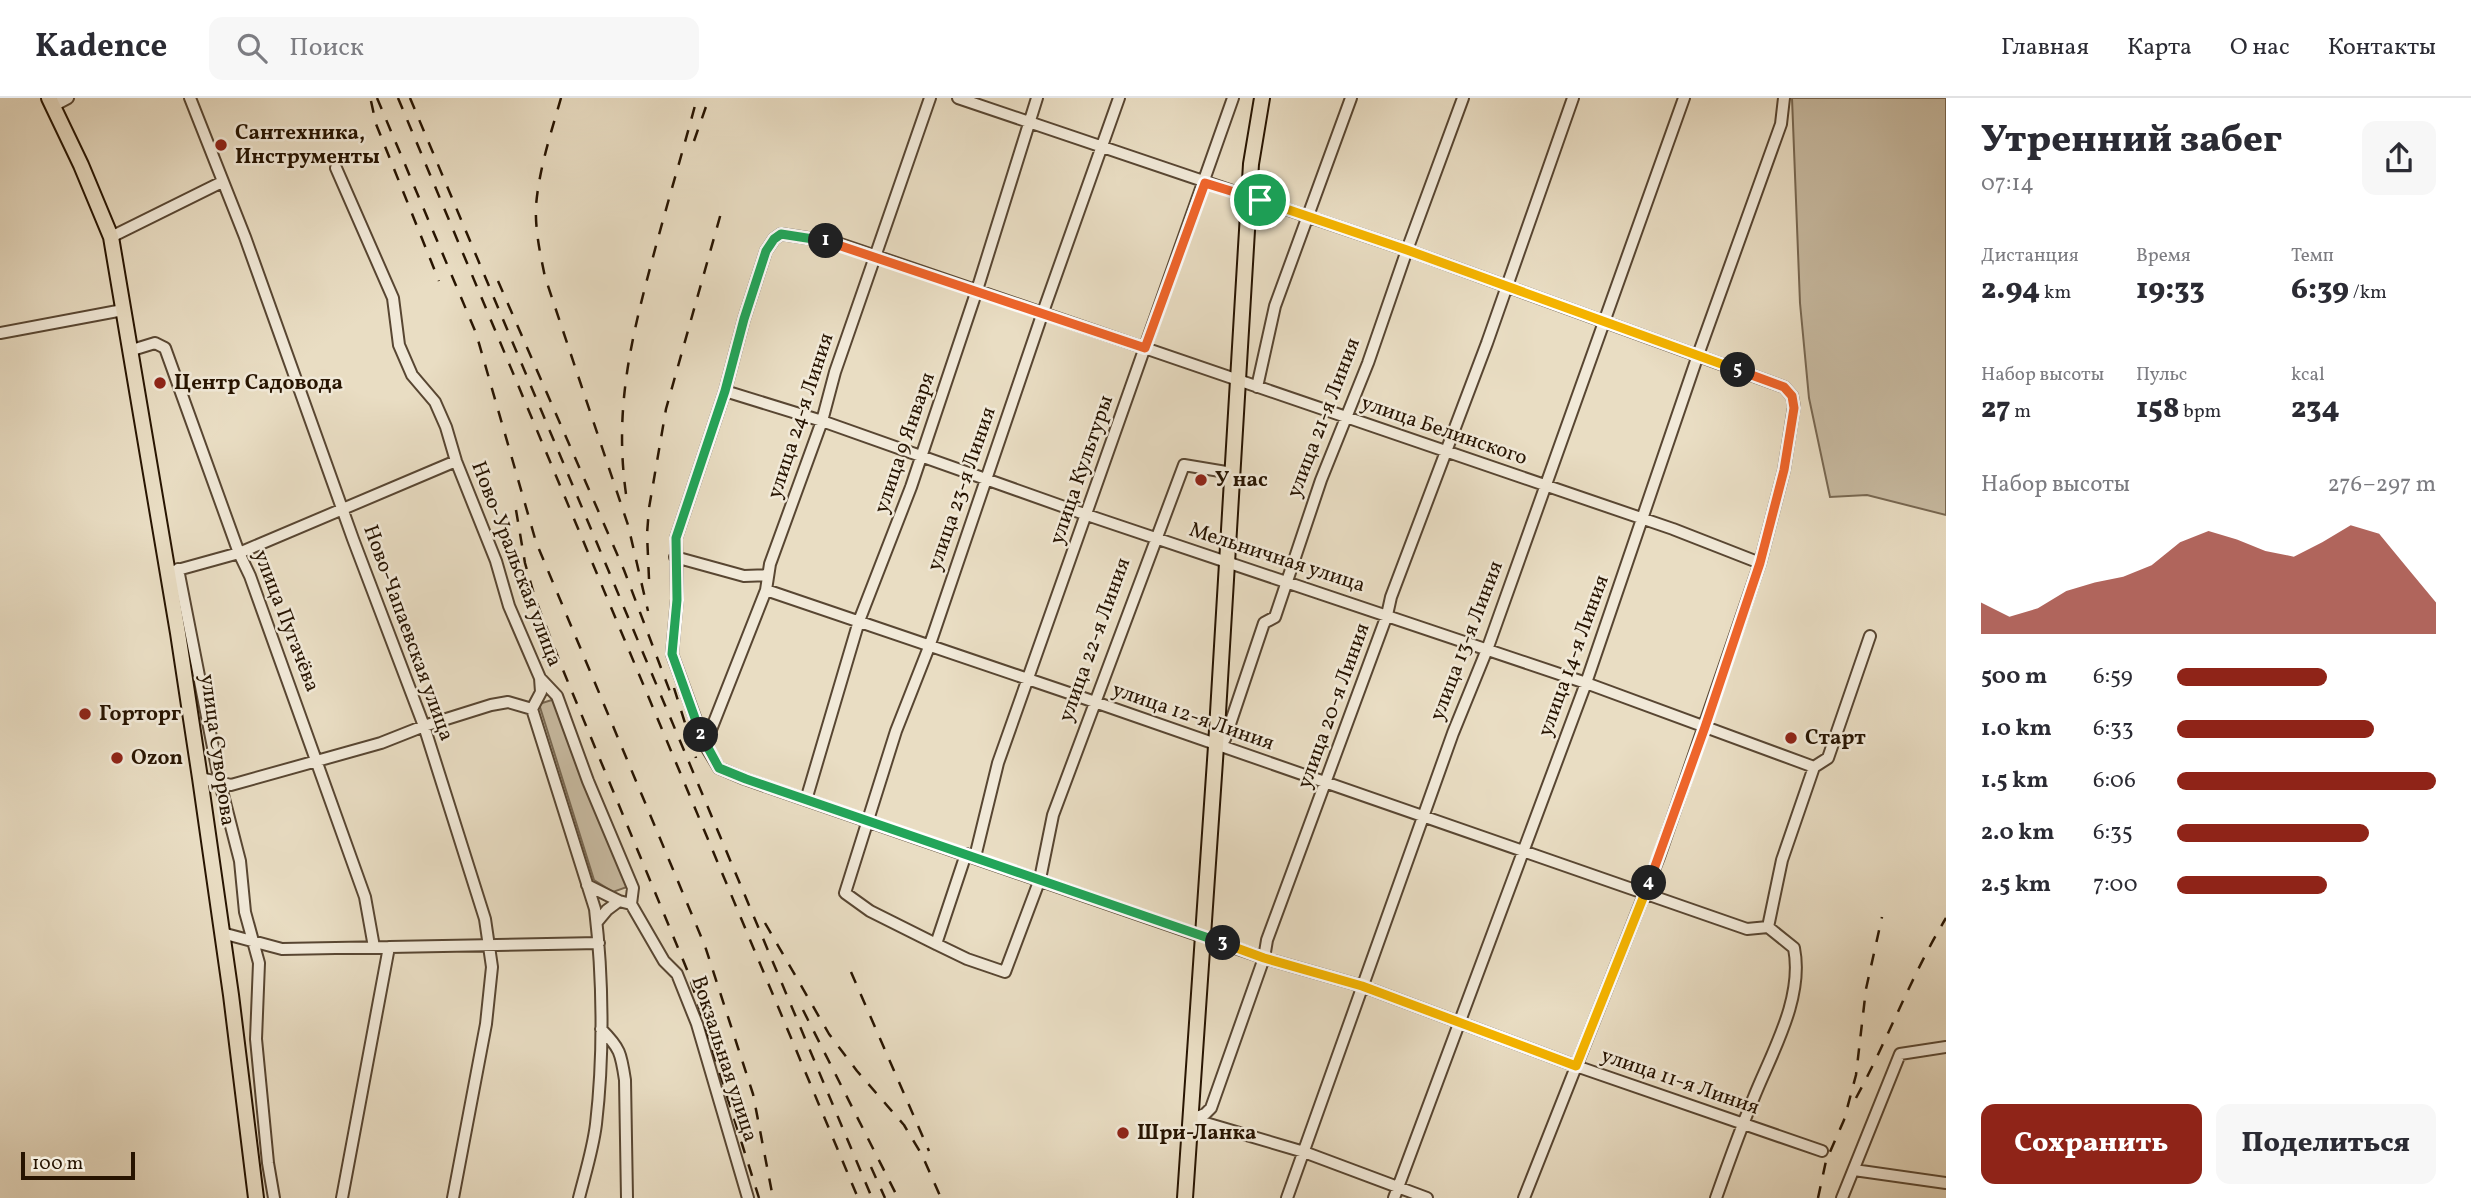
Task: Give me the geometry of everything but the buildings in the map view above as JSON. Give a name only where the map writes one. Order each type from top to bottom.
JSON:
[{"type":"main road","points":[[1227,561],[1251,164],[1262,98]]},
{"type":"main road","name":"улица Суворова","points":[[51,102],[81,164],[111,237],[129,351],[173,571],[256,1198]]},
{"type":"main road","name":"улица 21-я Линия","points":[[1185,1198],[1227,561]]},
{"type":"street","points":[[51,102],[68,98]]},
{"type":"street","name":"Ново-Чапаевская улица","points":[[190,98],[245,237],[342,509],[424,726],[485,919],[492,967],[486,1024],[453,1198]]},
{"type":"street","name":"улица 24-я Линия","points":[[705,745],[766,590],[770,564],[822,421],[835,372],[930,98]]},
{"type":"street","points":[[958,98],[1407,250],[1784,387],[1792,396],[1794,408],[1784,470],[1760,563],[1705,727],[1644,894],[1524,1198]]},
{"type":"street","name":"улица 9 Января","points":[[806,800],[859,621],[894,536],[921,457],[1037,98]]},
{"type":"street","name":"улица 23-я Линия","points":[[936,944],[870,911],[845,893],[897,731],[929,647],[1042,312],[1119,98]]},
{"type":"street","name":"улица Культуры","points":[[936,944],[970,856],[998,763],[1233,98]]},
{"type":"street","points":[[1257,387],[1275,306],[1351,98]]},
{"type":"street","name":"улица 21-я Линия","points":[[1216,746],[1225,739],[1264,623],[1275,617],[1321,480],[1368,363],[1464,98]]},
{"type":"street","name":"улица 20-я Линия","points":[[1192,1119],[1205,1114],[1211,1108],[1264,958],[1267,940],[1387,615],[1391,597],[1447,452],[1573,98]]},
{"type":"street","name":"улица 13-я Линия","points":[[1287,1198],[1684,98]]},
{"type":"street","name":"улица 14-я Линия","points":[[1396,1193],[1586,682],[1698,355],[1781,124],[1784,98]]},
{"type":"street","name":"Ново-Уральская улица","points":[[336,168],[393,298],[399,345],[412,375],[435,402],[446,427],[456,461],[496,561],[509,606],[540,678],[541,692],[532,709]]},
{"type":"street","points":[[111,237],[222,182]]},
{"type":"street","name":"улица Белинского","points":[[725,391],[766,251],[774,239],[781,234],[787,234],[822,240],[977,290],[1545,485],[1760,563]]},
{"type":"street","points":[[0,333],[123,310]]},
{"type":"street","name":"улица Пугачёва","points":[[129,351],[155,343],[166,348],[239,553],[318,760],[365,897],[374,947]]},
{"type":"street","name":"Мельничная улица","points":[[725,391],[822,421],[1087,515],[1586,682],[1814,767]]},
{"type":"street","name":"улица 11-я Линия","points":[[725,391],[676,538],[677,600],[672,654],[705,745],[719,768],[867,822],[1040,879],[1264,958],[1362,986],[1576,1066],[1822,1151]]},
{"type":"street","points":[[274,1198],[256,1039],[259,963],[252,941],[240,861],[173,571],[239,553],[456,461]]},
{"type":"street","name":"улица 22-я Линия","points":[[936,944],[967,959],[1005,972],[1040,879],[1053,815],[1184,465],[1232,473]]},
{"type":"street","points":[[676,557],[744,576],[768,575]]},
{"type":"street","name":"улица 12-я Линия","points":[[766,590],[1747,929],[1768,927]]},
{"type":"street","points":[[1716,1198],[1742,1125],[1791,1005],[1797,963],[1794,948],[1768,927],[1782,860],[1814,767],[1828,758],[1870,636]]},
{"type":"street","points":[[540,678],[557,696],[588,781],[634,888],[625,902],[607,909],[597,922]]},
{"type":"street","points":[[200,778],[231,785],[382,743],[424,726],[491,705],[508,702],[532,709],[597,922],[601,1028],[596,1125],[579,1198]]},
{"type":"street","points":[[587,885],[625,902]]},
{"type":"street","name":"Вокзальная улица","points":[[625,902],[664,961],[677,974],[697,1024],[748,1198]]},
{"type":"street","points":[[222,933],[282,949],[599,943]]},
{"type":"street","points":[[342,1198],[389,947]]},
{"type":"street","points":[[601,1028],[618,1047],[623,1062],[627,1198]]},
{"type":"street","points":[[1842,1198],[1900,1054],[1946,1047]]},
{"type":"street","points":[[1192,1119],[1304,1152],[1396,1193],[1427,1198]]},
{"type":"street","points":[[1854,1170],[1946,1183]]},
{"type":"shaded area","points":[[1792,98],[1946,98],[1946,515],[1867,495],[1830,497],[1809,398],[1800,303]]},
{"type":"shaded area","points":[[555,699],[627,887],[613,892],[594,880],[539,704]]},
{"type":"railway","points":[[377,98],[476,333],[536,542],[705,946],[753,1094],[773,1198]]},
{"type":"railway","points":[[398,98],[858,1198]]},
{"type":"railway","points":[[410,98],[872,1198]]},
{"type":"railway","points":[[561,98],[540,178],[536,206],[537,233],[545,277],[628,525],[648,611]]},
{"type":"railway","points":[[626,494],[623,403],[632,346],[653,257],[697,98]]},
{"type":"railway","points":[[694,141],[709,98]]},
{"type":"railway","points":[[371,101],[376,124],[439,281]]},
{"type":"railway","points":[[649,579],[649,508],[666,409],[721,213]]},
{"type":"railway","points":[[498,281],[624,570],[672,697]]},
{"type":"railway","points":[[516,510],[525,563],[535,598],[688,972],[759,1198]]},
{"type":"railway","points":[[674,688],[696,758]]},
{"type":"railway","points":[[1818,1198],[1826,1161],[1844,1120],[1856,1075],[1866,989],[1882,917]]},
{"type":"railway","points":[[1856,1098],[1946,918]]},
{"type":"railway","points":[[765,923],[829,1034],[904,1125],[922,1155],[941,1198]]},
{"type":"railway","points":[[851,972],[929,1151]]},
{"type":"railway","points":[[803,1010],[896,1194]]},
{"type":"railway","points":[[871,1167],[885,1198]]},
{"type":"place","name":"Сантехника, Инструменты","points":[[221,145]]},
{"type":"place","name":"Центр Садовода","points":[[160,383]]},
{"type":"place","name":"У нас","points":[[1201,480]]},
{"type":"place","name":"Горторг","points":[[85,714]]},
{"type":"place","name":"Cтарт","points":[[1791,738]]},
{"type":"place","name":"Ozon","points":[[117,758]]},
{"type":"place","name":"Шри-Ланка","points":[[1123,1133]]},
{"type":"route","points":[[1205,183],[1260,200],[1698,355],[1784,387],[1792,396],[1794,408],[1784,470],[1760,563],[1659,857],[1576,1066],[1362,986],[1264,958],[746,779],[719,768],[705,745],[672,654],[677,600],[676,538],[725,391],[766,251],[774,239],[781,234],[787,234],[834,243],[1145,348],[1205,183]]}]
